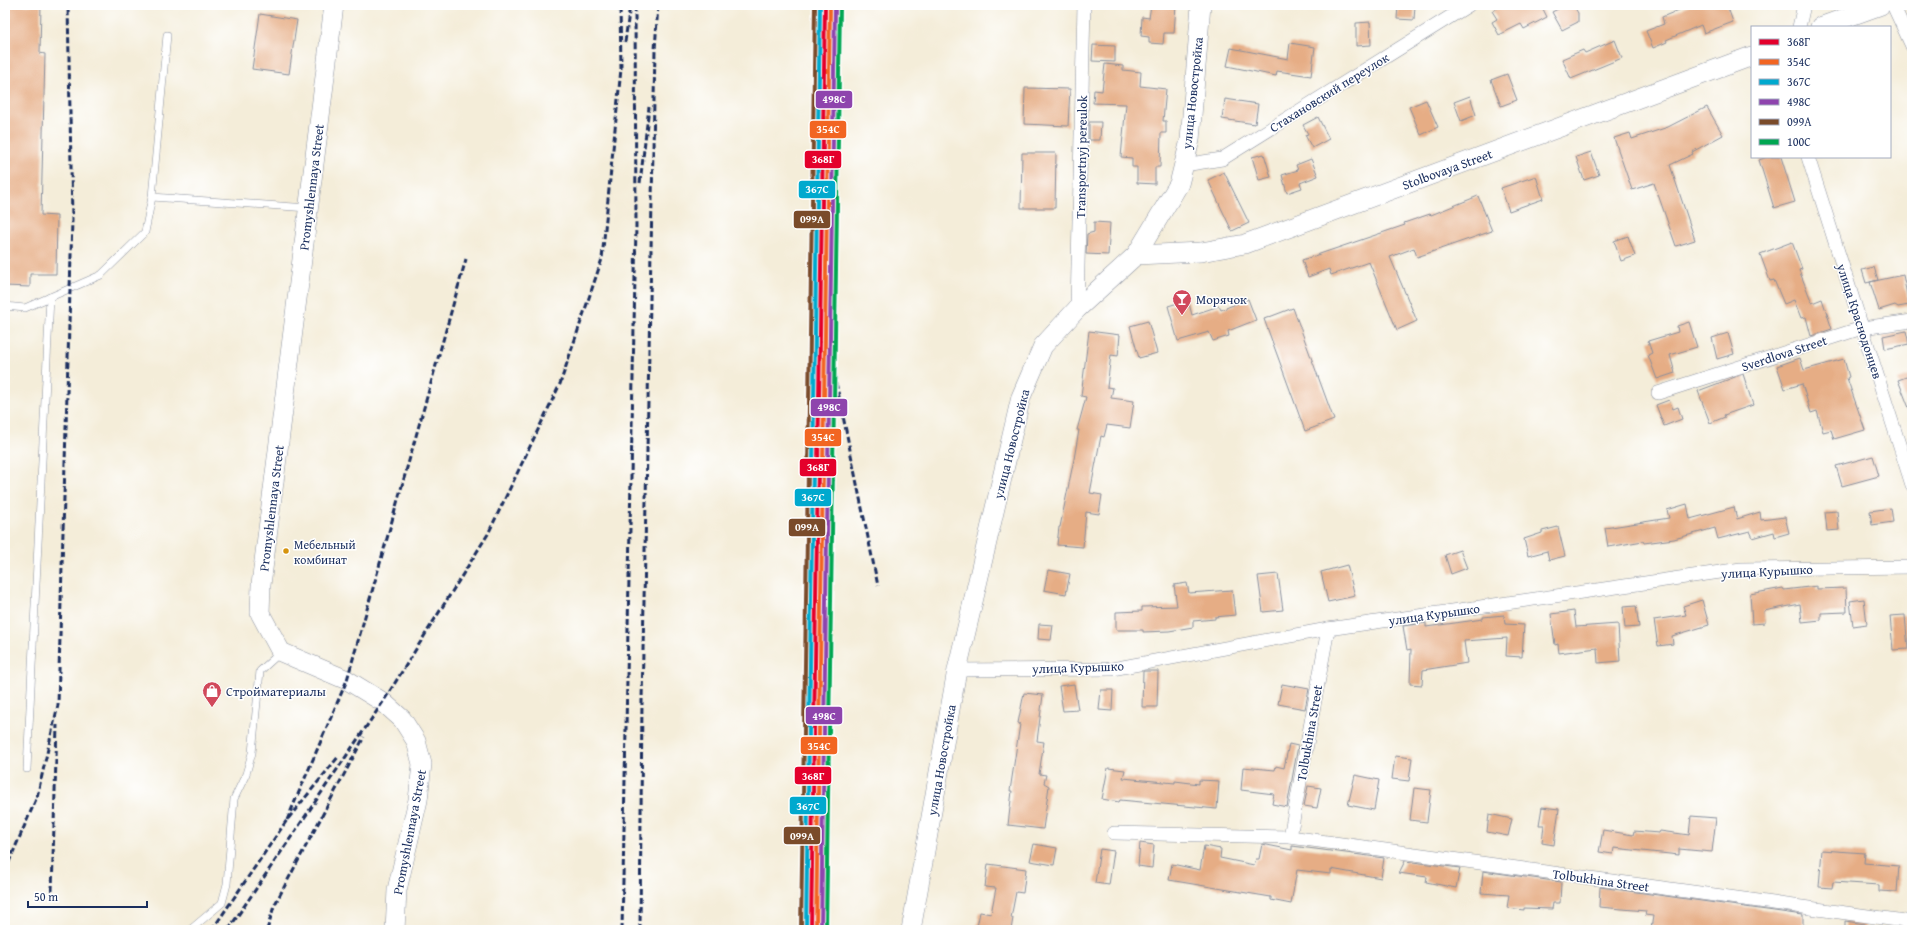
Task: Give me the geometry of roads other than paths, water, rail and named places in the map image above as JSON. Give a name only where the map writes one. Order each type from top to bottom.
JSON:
[{"type":"main road","name":"Promyshlennaya Street","points":[[334,5],[261,585],[260,613],[281,652],[347,680],[383,702],[402,720],[416,741],[422,764],[418,800],[397,890],[395,930]]},
{"type":"main road","name":"улица Новостройка","points":[[911,930],[957,670],[1021,396],[1043,346],[1077,309],[1136,255],[1179,184],[1190,140],[1201,5]]},
{"type":"main road","points":[[1823,26],[1881,5]]},
{"type":"main road","name":"Stolbovaya Street","points":[[1136,255],[1201,252],[1244,244],[1751,56]]},
{"type":"street","name":"Transportnyj pereulok","points":[[1077,309],[1084,5]]},
{"type":"street","name":"Стахановский переулок","points":[[1184,165],[1222,159],[1469,5]]},
{"type":"street","points":[[1799,26],[1804,5]]},
{"type":"street","points":[[1893,5],[1912,46]]},
{"type":"street","name":"улица Краснодонцев","points":[[1808,158],[1912,485]]},
{"type":"street","name":"Sverdlova Street","points":[[1658,392],[1862,328],[1912,321]]},
{"type":"street","name":"улица Курышко","points":[[957,670],[1112,669],[1328,629],[1741,569],[1912,567]]},
{"type":"street","name":"Tolbukhina Street","points":[[1290,837],[1328,629]]},
{"type":"street","name":"Tolbukhina Street","points":[[1114,833],[1290,837],[1912,922]]},
{"type":"lane","points":[[5,306],[25,308],[101,275],[145,232],[152,197],[167,35]]},
{"type":"lane","points":[[152,197],[308,208]]},
{"type":"lane","points":[[27,769],[50,297]]},
{"type":"lane","points":[[190,930],[222,903],[227,884],[234,799],[252,753],[260,671],[281,652]]},
{"type":"railway","points":[[5,871],[37,797],[58,705],[72,220],[68,5]]},
{"type":"railway","points":[[228,930],[383,702],[488,534],[560,384],[602,259],[621,69],[620,5]]},
{"type":"railway","points":[[625,42],[630,5]]},
{"type":"railway","points":[[622,930],[636,226],[635,5]]},
{"type":"railway","points":[[640,930],[642,701],[655,50],[658,5]]},
{"type":"railway","points":[[839,5],[836,382],[878,586]]},
{"type":"railway","points":[[640,183],[649,107]]},
{"type":"railway","points":[[287,820],[347,680],[466,259]]},
{"type":"railway","points":[[52,891],[57,725]]},
{"type":"railway","points":[[267,930],[274,906],[364,737]]},
{"type":"railway","points":[[212,930],[287,820],[339,756]]},
{"type":"place","name":"Морячок","points":[[1182,316]]},
{"type":"place","name":"Мебельный комбинат","points":[[286,551]]},
{"type":"place","name":"Стройматериалы","points":[[212,708]]}]
